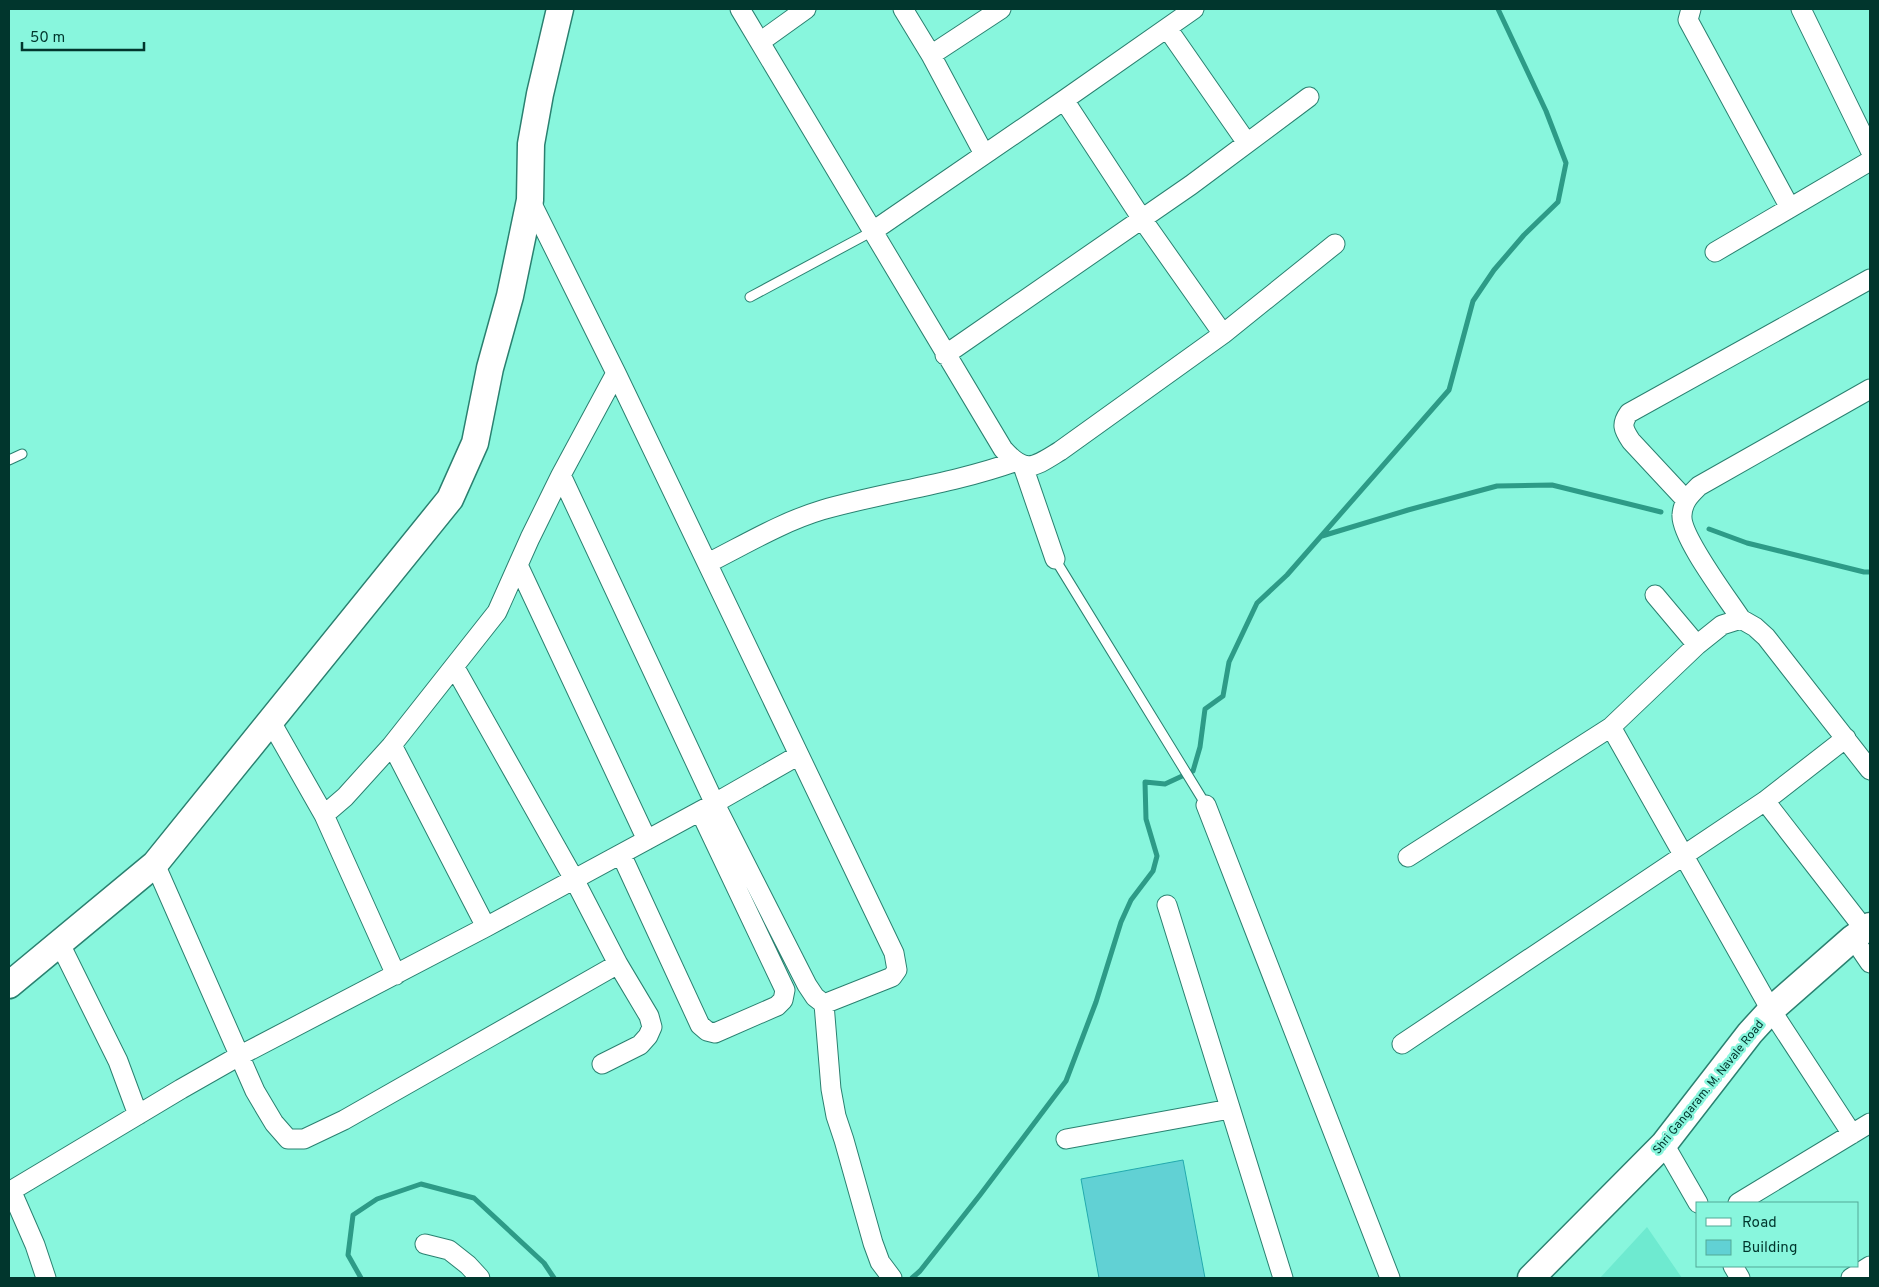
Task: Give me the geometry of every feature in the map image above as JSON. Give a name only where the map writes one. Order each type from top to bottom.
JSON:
[{"type":"street","points":[[9,985],[155,864],[450,499],[475,443],[490,368],[510,296],[530,200],[531,144],[540,94],[560,9]]},
{"type":"street","points":[[740,9],[1002,450],[1019,464],[1055,558]]},
{"type":"street","points":[[760,42],[806,9]]},
{"type":"street","points":[[903,9],[931,55],[984,154]]},
{"type":"street","points":[[931,55],[1001,9]]},
{"type":"street","points":[[873,231],[1194,9]]},
{"type":"street","points":[[1691,9],[1688,20],[1790,208]]},
{"type":"street","points":[[1801,9],[1870,150]]},
{"type":"street","points":[[1167,28],[1247,143]]},
{"type":"street","points":[[945,355],[1190,186],[1308,97]]},
{"type":"street","points":[[1064,100],[1142,219],[1223,334]]},
{"type":"street","points":[[1715,252],[1870,161]]},
{"type":"street","points":[[530,200],[708,563],[894,953],[897,970],[892,977],[824,1004]]},
{"type":"street","points":[[708,563],[780,527],[820,511],[1019,464],[1037,465],[1060,451],[1223,334],[1336,244]]},
{"type":"street","points":[[1685,499],[1624,431],[1624,420],[1629,413],[1870,279]]},
{"type":"street","points":[[324,815],[345,797],[392,745],[497,612],[561,475],[616,373]]},
{"type":"street","points":[[1870,389],[1699,486],[1685,499],[1681,517],[1686,536],[1741,620],[1755,627],[1766,637],[1870,770]]},
{"type":"street","points":[[561,475],[708,807],[785,990],[783,1000],[777,1006],[715,1032],[707,1031],[700,1025],[621,854]]},
{"type":"street","points":[[518,565],[647,840]]},
{"type":"street","points":[[1654,595],[1697,645]]},
{"type":"street","points":[[1408,857],[1611,727],[1697,645],[1722,625],[1741,620]]},
{"type":"street","points":[[454,668],[574,879],[618,964],[649,1016],[652,1027],[648,1036],[640,1045],[602,1064]]},
{"type":"street","points":[[271,722],[324,815],[396,975]]},
{"type":"street","points":[[1611,727],[1771,1010],[1852,1134]]},
{"type":"street","points":[[1402,1044],[1765,802],[1846,738]]},
{"type":"street","points":[[392,745],[486,927]]},
{"type":"street","points":[[46,1278],[35,1245],[10,1191],[239,1056],[486,927],[708,807],[799,755]]},
{"type":"street","points":[[1765,802],[1863,931],[1870,963]]},
{"type":"street","points":[[1206,805],[1390,1278]]},
{"type":"street","points":[[708,807],[807,985],[815,997],[824,1004],[831,1089],[836,1116],[872,1244],[880,1262],[890,1277]]},
{"type":"street","points":[[155,864],[255,1091],[274,1122],[288,1139],[304,1139],[344,1120],[618,964]]},
{"type":"street","points":[[1167,905],[1283,1278]]},
{"type":"street","name":"Shri Gangaram. M. Navale Road","points":[[1531,1278],[1664,1144],[1750,1033],[1771,1010],[1863,931]]},
{"type":"street","points":[[59,942],[118,1061],[138,1115]]},
{"type":"street","points":[[1066,1139],[1230,1109]]},
{"type":"street","points":[[1740,1202],[1870,1123]]},
{"type":"street","points":[[1664,1144],[1697,1202]]},
{"type":"street","points":[[425,1244],[449,1250],[468,1265],[480,1278]]},
{"type":"street","points":[[1851,1278],[1870,1266]]},
{"type":"street","points":[[1734,1267],[1740,1278]]},
{"type":"lane","points":[[750,297],[873,231]]},
{"type":"lane","points":[[9,460],[22,454]]},
{"type":"lane","points":[[1055,558],[1206,805]]},
{"type":"shaded area","points":[[1647,1227],[1682,1278],[1600,1278]]},
{"type":"building","points":[[1183,1160],[1205,1278],[1099,1278],[1081,1179]]},
{"type":"waterway","points":[[912,1278],[920,1271],[980,1195],[1066,1081],[1096,1002],[1121,922],[1131,900],[1153,871],[1157,856],[1146,819],[1145,782],[1165,784],[1193,771],[1200,747],[1205,709],[1223,696],[1229,662],[1257,603],[1287,575],[1449,390],[1473,301],[1494,270],[1524,235],[1558,202],[1566,163],[1546,111],[1498,9]]},
{"type":"waterway","points":[[1322,536],[1497,486],[1552,485],[1661,512]]},
{"type":"waterway","points":[[1709,529],[1747,543],[1870,572]]},
{"type":"waterway","points":[[361,1278],[348,1255],[353,1215],[377,1199],[421,1184],[474,1198],[544,1263],[554,1278]]}]
